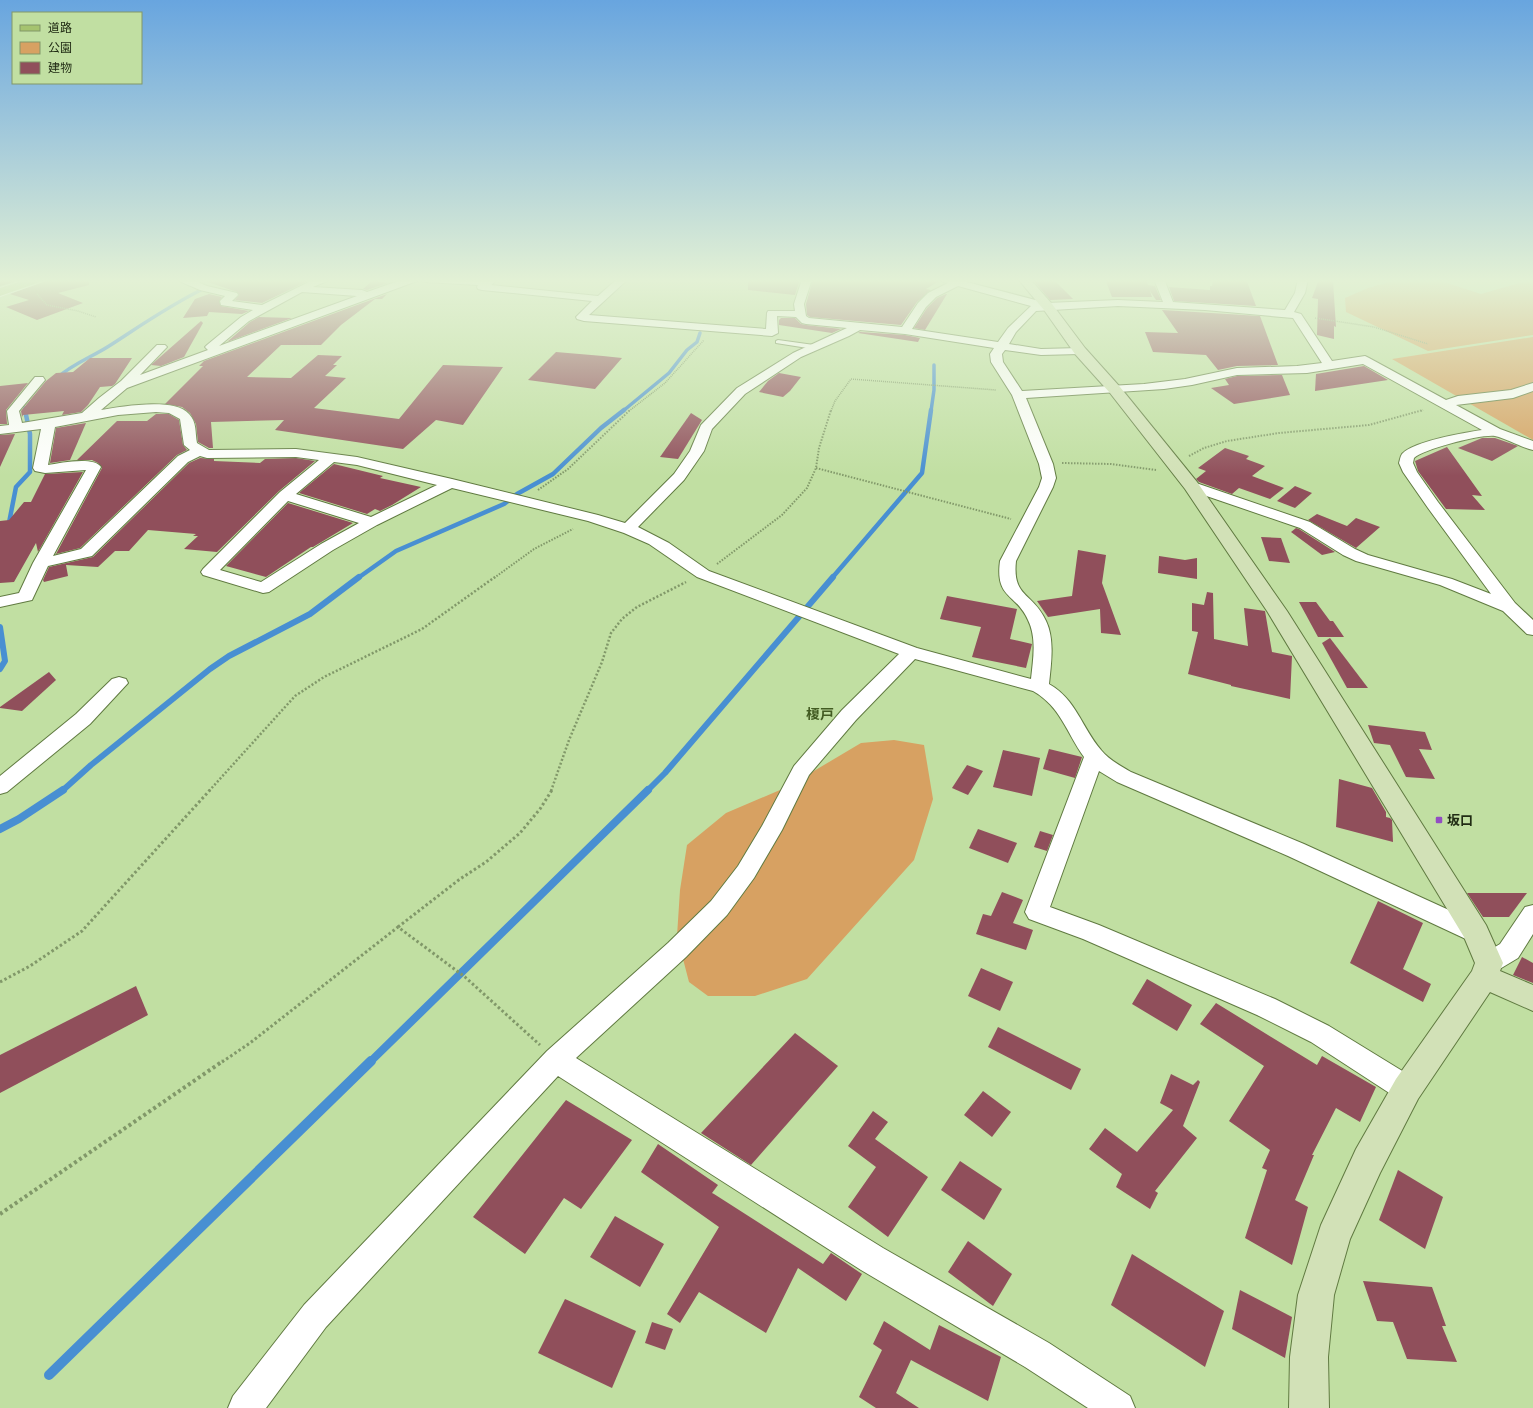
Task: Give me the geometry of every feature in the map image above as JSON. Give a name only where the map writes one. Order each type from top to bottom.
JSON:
[{"type":"street","points":[[200,356],[214,345]]},
{"type":"street","points":[[123,385],[231,345]]},
{"type":"street","points":[[628,529],[679,477],[697,451],[706,428],[741,391],[797,355],[819,345]]},
{"type":"street","points":[[992,345],[1040,352],[1080,351]]},
{"type":"street","points":[[1075,345],[1115,390],[1183,475],[1277,611],[1476,933],[1487,970],[1533,998]]},
{"type":"street","points":[[1315,345],[1329,365]]},
{"type":"street","points":[[1000,346],[996,354],[997,362],[1017,393],[1046,464],[1049,478],[1046,487],[1008,561],[1005,573],[1007,582],[1012,591],[1037,619],[1042,634],[1040,687]]},
{"type":"street","points":[[86,416],[123,385],[161,347]]},
{"type":"street","points":[[1017,393],[1115,390],[1186,383],[1244,371],[1311,370],[1329,365],[1365,360],[1494,432],[1533,446]]},
{"type":"street","points":[[24,427],[13,411],[39,380]]},
{"type":"street","points":[[1444,405],[1458,400],[1513,394],[1533,387]]},
{"type":"street","points":[[0,430],[49,424],[86,416],[144,408],[173,410],[182,413],[187,419],[191,445],[199,451],[216,454],[296,453],[332,457],[452,483],[593,518],[628,529],[662,545],[692,569],[703,574],[911,652],[1040,687],[1050,692],[1060,701],[1094,756],[1108,768],[1124,777],[1296,850],[1476,933]]},
{"type":"street","points":[[0,602],[26,596],[41,563],[94,467],[90,465],[45,469],[40,468],[49,424]]},
{"type":"street","points":[[1494,432],[1462,437],[1425,447],[1407,457],[1406,463],[1410,472],[1433,505],[1509,607],[1533,630]]},
{"type":"street","points":[[41,563],[86,553],[183,460],[199,451]]},
{"type":"street","points":[[332,457],[285,495],[209,572],[263,588],[327,547],[372,522],[452,483]]},
{"type":"street","points":[[1183,475],[1305,525],[1349,552],[1362,558],[1446,582],[1509,607]]},
{"type":"street","points":[[285,495],[372,522]]},
{"type":"street","points":[[245,1408],[315,1316],[556,1060],[677,950],[719,908],[746,872],[771,830],[801,771],[849,715],[911,652]]},
{"type":"street","points":[[0,787],[83,719],[119,684]]},
{"type":"street","points":[[1094,756],[1037,912],[1091,932],[1266,1007],[1320,1034],[1407,1089]]},
{"type":"street","points":[[1309,1408],[1309,1357],[1316,1294],[1333,1237],[1368,1161],[1407,1089],[1487,970],[1509,951],[1533,914]]},
{"type":"street","points":[[556,1060],[872,1259],[1037,1355],[1118,1408]]},
{"type":"lane","points":[[797,345],[814,347]]},
{"type":"path","points":[[515,499],[546,486],[568,469],[623,415],[665,383],[701,345]]},
{"type":"path","points":[[0,1214],[250,1043],[460,878],[486,862],[520,833],[540,809],[552,788],[569,740],[602,662],[610,633],[622,619],[637,608],[658,595],[703,574],[782,515],[798,500],[807,488],[816,468],[819,448],[831,410],[835,401],[851,379],[1017,393]]},
{"type":"path","points":[[1046,464],[1111,464],[1153,469],[1183,475],[1181,461],[1203,447],[1221,442],[1278,433],[1362,426],[1444,405]]},
{"type":"path","points":[[816,468],[1027,523]]},
{"type":"path","points":[[0,982],[30,966],[82,931],[295,696],[324,676],[422,629],[534,549],[576,527]]},
{"type":"path","points":[[398,927],[465,977],[556,1060]]},
{"type":"green space","points":[[1415,345],[1469,345],[1428,351]]},
{"type":"green space","points":[[1484,345],[1533,345],[1533,440],[1392,359]]},
{"type":"green space","points":[[894,740],[924,745],[933,799],[914,860],[807,979],[755,996],[708,996],[689,982],[677,936],[680,890],[687,845],[726,813],[787,787],[861,743]]},
{"type":"building","points":[[174,345],[191,345],[184,357],[161,366],[151,365]]},
{"type":"building","points":[[249,345],[321,345],[281,345],[247,377],[291,378],[318,355],[342,356],[333,365],[337,365],[325,376],[346,378],[314,408],[399,419],[443,365],[503,367],[463,425],[436,420],[403,449],[275,430],[284,420],[211,422],[213,448],[209,448],[198,442],[196,424],[190,413],[182,407],[165,404],[203,366],[199,366],[204,361]]},
{"type":"building","points":[[1150,345],[1271,345],[1278,365],[1237,366],[1218,370],[1206,355],[1153,352]]},
{"type":"building","points":[[556,352],[622,358],[595,389],[528,380]]},
{"type":"building","points":[[90,358],[132,358],[115,384],[112,386],[100,387],[88,405],[81,412],[62,415],[64,411],[23,415],[22,417],[21,411],[46,381],[56,373],[73,372]]},
{"type":"building","points":[[1364,366],[1388,380],[1315,391],[1316,374]]},
{"type":"building","points":[[779,373],[801,377],[783,397],[759,392],[768,381]]},
{"type":"building","points":[[1282,375],[1290,395],[1234,404],[1211,388],[1229,385],[1225,379],[1237,376]]},
{"type":"building","points":[[28,383],[6,410],[7,424],[0,424],[0,386]]},
{"type":"building","points":[[691,413],[702,420],[678,459],[660,457]]},
{"type":"building","points":[[156,414],[169,414],[179,420],[183,445],[187,450],[177,455],[80,548],[56,554],[102,468],[98,463],[92,460],[77,460],[117,421],[147,421]]},
{"type":"building","points":[[86,423],[70,460],[50,463],[56,428]]},
{"type":"building","points":[[15,434],[0,467],[0,435]]},
{"type":"building","points":[[1482,438],[1495,438],[1518,446],[1492,461],[1458,448]]},
{"type":"building","points":[[1447,447],[1482,496],[1472,495],[1485,510],[1446,509],[1418,471],[1415,461]]},
{"type":"building","points":[[1225,448],[1249,456],[1246,459],[1265,466],[1252,476],[1284,488],[1270,499],[1239,488],[1232,494],[1199,482],[1196,479],[1206,471],[1198,468]]},
{"type":"building","points":[[200,458],[214,459],[214,461],[260,463],[265,459],[296,458],[315,461],[279,491],[217,552],[184,549],[198,536],[193,536],[196,534],[148,530],[129,551],[115,551],[98,567],[66,565],[68,576],[44,582],[43,580],[49,567],[93,557],[189,463]]},
{"type":"building","points":[[334,464],[383,476],[380,478],[421,487],[380,511],[375,509],[367,514],[299,493]]},
{"type":"building","points":[[83,472],[38,552],[36,543],[14,582],[0,583],[0,521],[9,520],[24,502],[31,502],[45,474]]},
{"type":"building","points":[[1295,486],[1312,493],[1295,508],[1277,501]]},
{"type":"building","points":[[288,503],[353,523],[311,547],[266,577],[226,566]]},
{"type":"building","points":[[1317,514],[1347,526],[1356,518],[1380,527],[1356,548],[1308,520]]},
{"type":"building","points":[[1296,528],[1335,552],[1322,555],[1291,532]]},
{"type":"building","points":[[1261,537],[1281,538],[1290,563],[1269,561]]},
{"type":"building","points":[[1078,550],[1106,555],[1102,583],[1121,635],[1101,633],[1100,609],[1048,617],[1037,601],[1072,596]]},
{"type":"building","points":[[1159,556],[1185,560],[1197,558],[1197,579],[1158,573]]},
{"type":"building","points":[[1207,592],[1213,593],[1214,639],[1248,646],[1244,608],[1265,611],[1272,652],[1292,656],[1290,699],[1231,686],[1188,674],[1198,632],[1192,631],[1192,603],[1204,605]]},
{"type":"building","points":[[947,596],[1017,609],[1010,639],[1032,644],[1026,668],[972,657],[981,627],[940,619]]},
{"type":"building","points":[[1299,602],[1316,602],[1330,621],[1333,621],[1344,637],[1318,637]]},
{"type":"building","points":[[1330,638],[1368,688],[1347,688],[1322,643]]},
{"type":"building","points":[[49,672],[56,680],[22,711],[0,708],[0,707]]},
{"type":"building","points":[[1368,725],[1425,732],[1432,750],[1419,749],[1435,779],[1406,777],[1390,745],[1374,743]]},
{"type":"building","points":[[1049,749],[1082,757],[1075,778],[1043,769]]},
{"type":"building","points":[[1003,750],[1040,758],[1032,796],[993,787]]},
{"type":"building","points":[[967,765],[983,771],[968,795],[952,788]]},
{"type":"building","points":[[1339,779],[1372,788],[1386,812],[1386,817],[1392,820],[1393,842],[1336,827]]},
{"type":"building","points":[[978,829],[1017,843],[1008,863],[969,848]]},
{"type":"building","points":[[1040,831],[1053,835],[1047,851],[1034,847]]},
{"type":"building","points":[[1002,892],[1023,900],[1013,923],[1033,930],[1026,950],[976,934],[983,914],[991,916]]},
{"type":"building","points":[[1467,893],[1527,893],[1509,917],[1483,917]]},
{"type":"building","points":[[1378,901],[1423,923],[1403,969],[1431,984],[1423,1002],[1350,963]]},
{"type":"building","points":[[1522,957],[1533,963],[1533,983],[1513,975]]},
{"type":"building","points":[[981,968],[1013,982],[1000,1011],[968,996]]},
{"type":"building","points":[[1147,979],[1192,1005],[1177,1031],[1132,1004]]},
{"type":"building","points":[[136,986],[148,1015],[0,1093],[0,1055]]},
{"type":"building","points":[[1216,1003],[1317,1065],[1322,1056],[1376,1087],[1360,1122],[1336,1108],[1312,1155],[1314,1155],[1295,1200],[1308,1207],[1292,1265],[1245,1238],[1267,1170],[1262,1168],[1270,1150],[1229,1121],[1264,1066],[1200,1024]]},
{"type":"building","points":[[998,1027],[1081,1069],[1071,1090],[988,1047]]},
{"type":"building","points":[[795,1033],[838,1066],[751,1165],[701,1133]]},
{"type":"building","points":[[1171,1074],[1193,1085],[1198,1080],[1200,1082],[1183,1126],[1197,1138],[1155,1191],[1158,1193],[1150,1209],[1116,1187],[1122,1174],[1089,1149],[1105,1128],[1137,1152],[1173,1110],[1160,1103]]},
{"type":"building","points":[[983,1091],[1011,1112],[992,1137],[964,1115]]},
{"type":"building","points":[[566,1100],[632,1140],[581,1209],[564,1198],[525,1254],[473,1217]]},
{"type":"building","points":[[873,1111],[888,1122],[875,1139],[928,1177],[888,1237],[848,1207],[876,1167],[848,1146]]},
{"type":"building","points":[[658,1144],[718,1185],[712,1193],[823,1264],[831,1253],[862,1274],[846,1301],[798,1268],[766,1333],[699,1292],[680,1323],[667,1314],[719,1227],[641,1172]]},
{"type":"building","points":[[960,1161],[1002,1189],[984,1220],[941,1190]]},
{"type":"building","points":[[1398,1170],[1443,1197],[1425,1249],[1379,1220]]},
{"type":"building","points":[[615,1216],[664,1244],[640,1287],[590,1257]]},
{"type":"building","points":[[968,1241],[1012,1274],[993,1306],[948,1272]]},
{"type":"building","points":[[1132,1254],[1224,1311],[1205,1367],[1111,1305]]},
{"type":"building","points":[[1363,1281],[1432,1287],[1446,1326],[1442,1326],[1457,1362],[1407,1359],[1393,1322],[1377,1321]]},
{"type":"building","points":[[1240,1290],[1292,1317],[1285,1358],[1232,1329]]},
{"type":"building","points":[[565,1299],[636,1331],[612,1388],[538,1353]]},
{"type":"building","points":[[884,1321],[930,1350],[939,1325],[1001,1357],[988,1401],[911,1360],[896,1393],[919,1408],[876,1408],[859,1397],[882,1350],[873,1344]]},
{"type":"building","points":[[652,1322],[673,1329],[665,1350],[645,1343]]},
{"type":"waterway","points":[[57,378],[69,369],[111,345]]},
{"type":"waterway","points":[[623,411],[669,373],[687,350],[694,345]]},
{"type":"waterway","points":[[931,411],[934,390],[934,365]]},
{"type":"waterway","points":[[8,528],[16,487],[30,472],[30,434],[25,410]]},
{"type":"waterway","points":[[358,578],[396,551],[504,504],[517,494],[553,474],[601,428],[624,410]]},
{"type":"waterway","points":[[832,578],[922,473],[931,410]]},
{"type":"waterway","points":[[62,791],[91,765],[210,669],[229,656],[310,614],[359,577]]},
{"type":"waterway","points":[[648,790],[665,773],[833,577]]},
{"type":"waterway","points":[[0,627],[5,661],[0,669]]},
{"type":"waterway","points":[[0,829],[19,819],[63,790]]},
{"type":"waterway","points":[[370,1062],[648,790]]},
{"type":"waterway","points":[[49,1375],[371,1061]]},
{"type":"place","name":"坂口","points":[[1439,820]]},
{"type":"district","name":"榎戸","points":[[820,714]]}]
